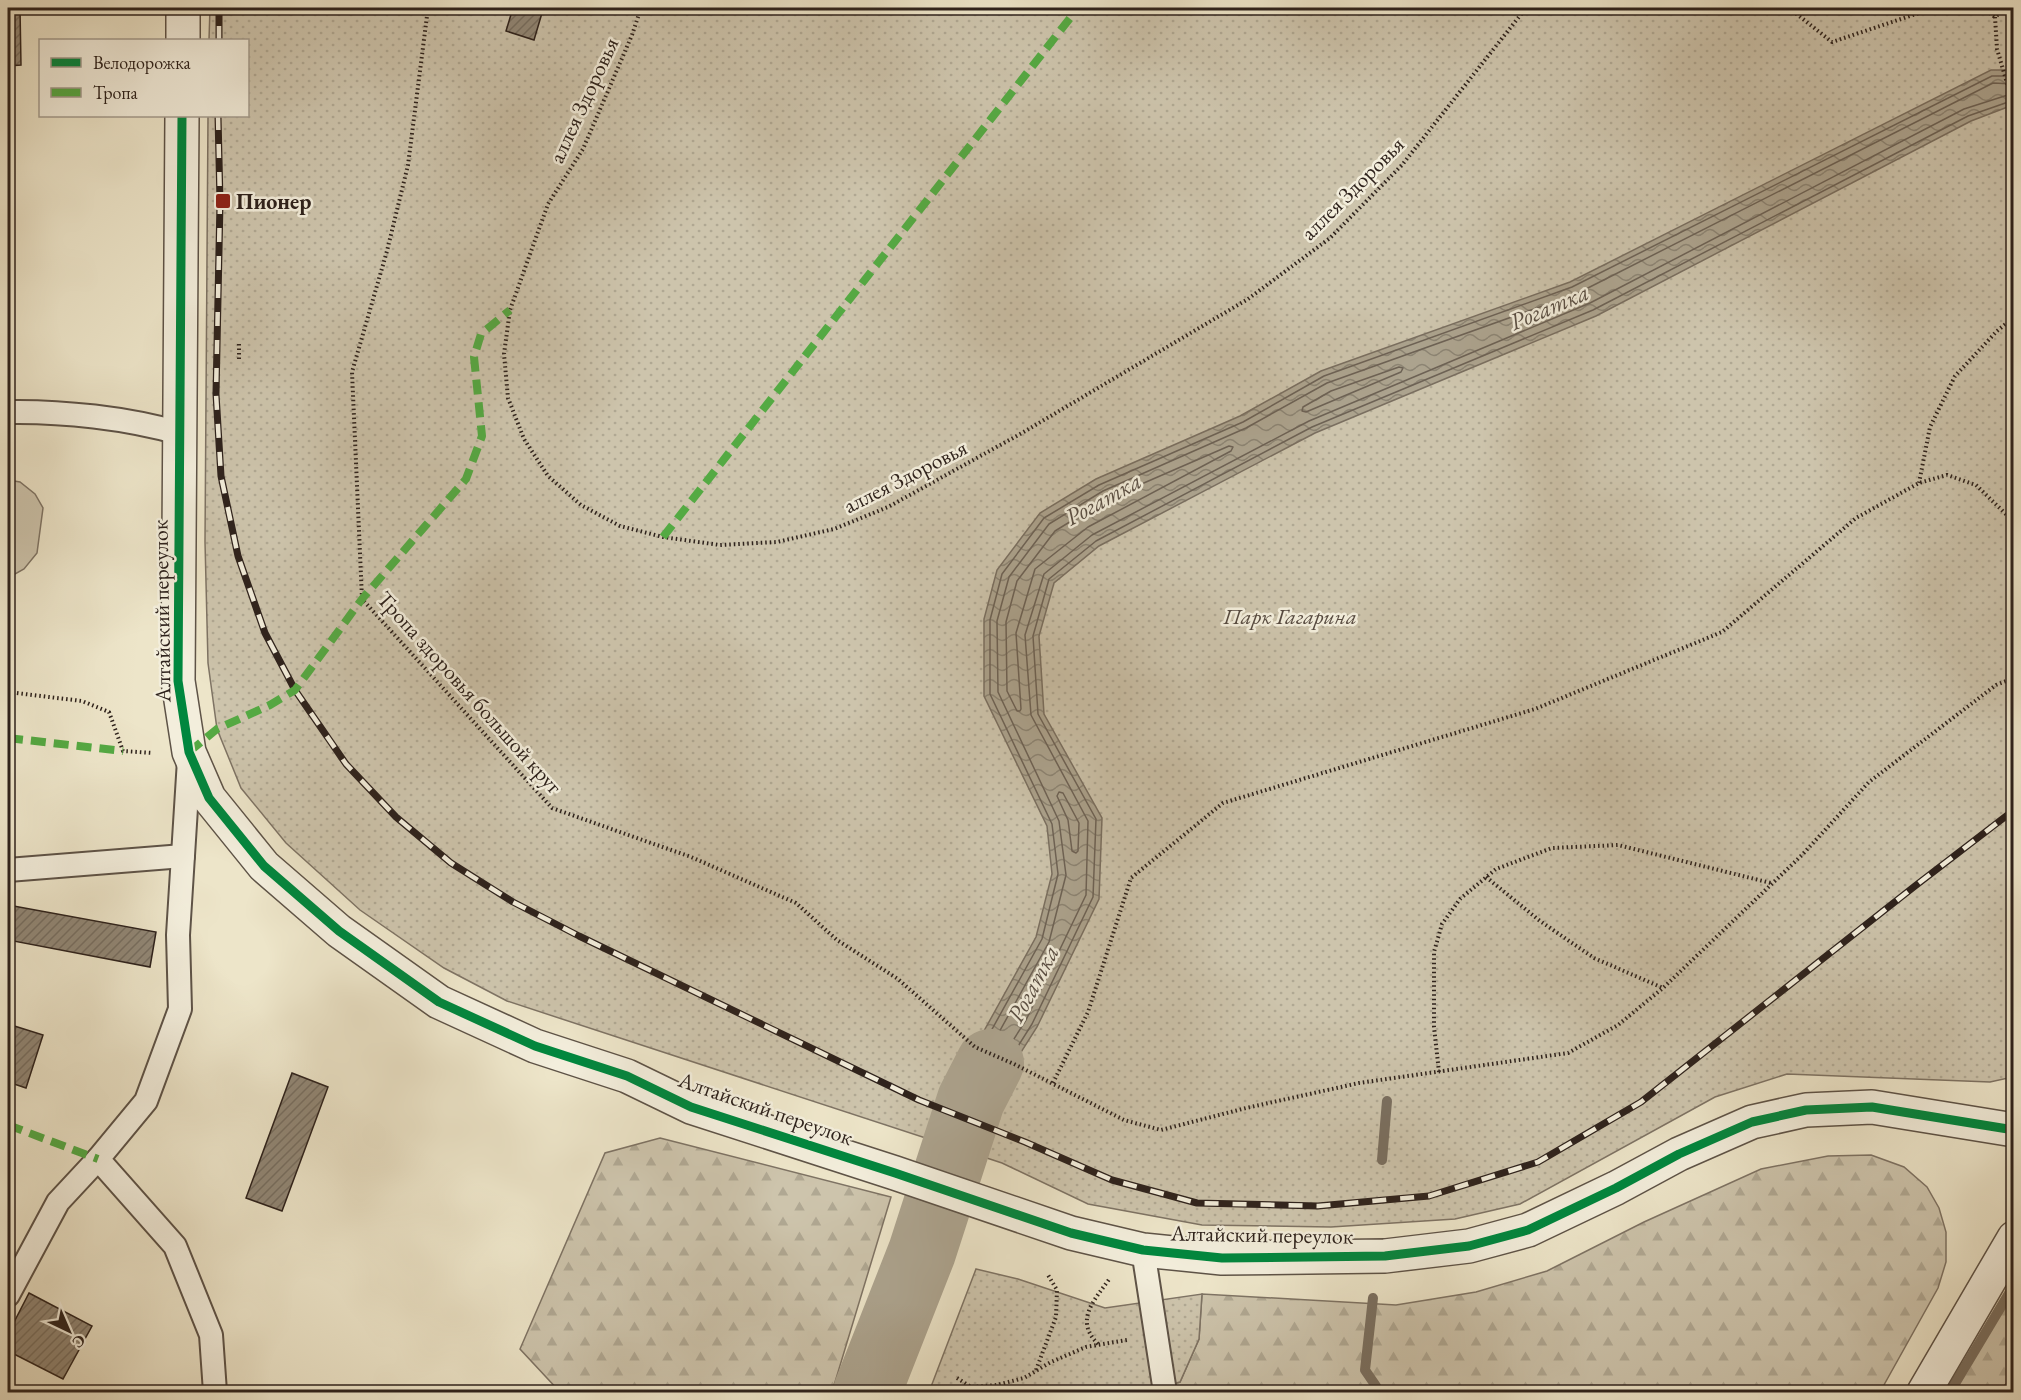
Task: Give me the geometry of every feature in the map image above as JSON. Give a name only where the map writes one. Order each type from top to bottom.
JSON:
[{"type":"street","points":[[183,8],[183,39]]},
{"type":"street","name":"Алтайский переулок","points":[[182,117],[178,681],[189,752],[209,798],[264,866],[339,931],[440,1002],[535,1046],[627,1076],[691,1107],[1071,1233],[1143,1250],[1222,1257],[1385,1256],[1469,1246],[1528,1230],[1616,1188],[1679,1154],[1752,1122],[1806,1110],[1872,1107],[2013,1130]]},
{"type":"street","points":[[1924,1392],[2013,1238]]},
{"type":"lane","points":[[8,412],[44,412],[153,425],[180,433]]},
{"type":"lane","points":[[8,1295],[58,1202],[98,1159],[146,1101],[180,1009],[178,935],[189,752]]},
{"type":"lane","points":[[8,870],[183,856]]},
{"type":"lane","points":[[98,1159],[175,1246],[211,1335],[215,1392]]},
{"type":"lane","points":[[1143,1250],[1165,1392]]},
{"type":"path","points":[[1789,8],[1832,42],[1934,8]]},
{"type":"path","points":[[1982,8],[1995,17]]},
{"type":"path","points":[[1995,17],[2006,8]]},
{"type":"path","points":[[1995,17],[1997,49],[2013,107]]},
{"type":"path","points":[[1919,483],[1930,427],[1955,376],[2013,317]]},
{"type":"path","points":[[239,343],[239,359]]},
{"type":"path","points":[[1053,1083],[1088,1012],[1131,878],[1224,803],[1535,709],[1722,632],[1856,518],[1919,483],[1947,476],[1976,485],[2013,522]]},
{"type":"path","points":[[8,692],[82,701],[109,712],[123,751],[189,752]]},
{"type":"path","points":[[1439,1073],[1434,1027],[1434,952],[1442,924],[1454,907],[1496,868],[1552,848],[1618,845],[1772,883]]},
{"type":"path","points":[[1486,876],[1540,921],[1594,958],[1663,988]]},
{"type":"path","points":[[1035,1370],[1056,1317],[1057,1290],[1048,1275]]},
{"type":"path","points":[[1099,1345],[1087,1329],[1087,1315],[1111,1276]]},
{"type":"path","points":[[957,1378],[971,1387],[997,1385],[1024,1378],[1051,1362],[1086,1347],[1123,1339],[1158,1343]]},
{"type":"green space","name":"Парк Гагарина","points":[[210,8],[2013,8],[2013,1077],[1990,1082],[1787,1074],[1715,1097],[1520,1204],[1455,1219],[1331,1227],[1202,1225],[1088,1204],[1002,1163],[507,1001],[444,968],[360,910],[286,843],[241,788],[217,729],[208,663],[205,542],[208,117],[249,117],[249,39],[209,39]]},
{"type":"green space","points":[[8,480],[20,482],[35,494],[43,508],[37,553],[24,569],[8,578]]},
{"type":"green space","points":[[660,1138],[891,1197],[832,1392],[560,1392],[520,1349],[605,1153]]},
{"type":"green space","points":[[1871,1155],[1904,1167],[1927,1187],[1939,1208],[1946,1232],[1946,1262],[1938,1288],[1880,1392],[1143,1392],[1180,1382],[1199,1339],[1202,1294],[1396,1305],[1476,1292],[1547,1271],[1644,1222],[1761,1169],[1828,1156]]},
{"type":"green space","points":[[976,1269],[1018,1279],[1105,1308],[1202,1294],[1199,1339],[1180,1382],[1143,1392],[929,1392]]},
{"type":"green space","points":[[2013,1283],[2013,1377],[1998,1392],[1948,1392]]},
{"type":"water","points":[[1991,70],[2013,70],[2013,105],[1971,121],[1596,316],[1315,433],[1099,546],[1054,583],[1039,636],[1044,714],[1102,818],[1099,899],[1037,1027],[994,1095],[974,1154],[939,1143],[959,1076],[1036,937],[1052,874],[1047,826],[984,696],[984,619],[997,570],[1040,513],[1096,479],[1240,416],[1321,371],[1570,282]]},
{"type":"building","points":[[8,8],[20,8],[21,65],[8,66]]},
{"type":"building","points":[[513,8],[524,8],[542,13],[534,40],[506,31]]},
{"type":"building","points":[[8,905],[156,932],[150,967],[8,940]]},
{"type":"building","points":[[8,1024],[43,1035],[26,1088],[8,1082]]},
{"type":"building","points":[[292,1073],[328,1087],[282,1211],[246,1198]]},
{"type":"building","points":[[29,1293],[92,1326],[63,1379],[8,1351],[8,1334]]},
{"type":"waterway","name":"Рогатка","points":[[867,1392],[922,1252],[971,1100],[990,1063]]},
{"type":"waterway","points":[[1382,1160],[1387,1101]]},
{"type":"waterway","points":[[1950,1392],[2014,1285]]},
{"type":"waterway","points":[[1373,1298],[1365,1370],[1380,1392]]},
{"type":"railway","points":[[219,8],[219,39]]},
{"type":"railway","points":[[218,117],[220,202],[216,394],[221,476],[238,556],[265,633],[295,690],[346,764],[396,817],[451,863],[513,902],[919,1100],[1112,1180],[1197,1203],[1318,1206],[1429,1196],[1538,1162],[1641,1102],[2014,810]]},
{"type":"marked path","points":[[663,537],[1078,8]]},
{"type":"marked path","points":[[189,752],[217,729],[270,705],[295,690],[362,599],[466,479],[482,436],[474,357],[481,334],[510,310]]},
{"type":"marked path","points":[[8,738],[123,751]]},
{"type":"marked path","points":[[8,1125],[98,1159]]},
{"type":"cycle path","points":[[182,117],[178,681],[189,752],[209,798],[264,866],[339,931],[439,1002],[535,1046],[627,1076],[691,1107],[1071,1233],[1143,1250],[1222,1258],[1385,1256],[1469,1246],[1528,1230],[1616,1188],[1679,1154],[1752,1122],[1806,1110],[1872,1107],[2014,1130]]},
{"type":"place","name":"Пионер","points":[[223,201]]}]
